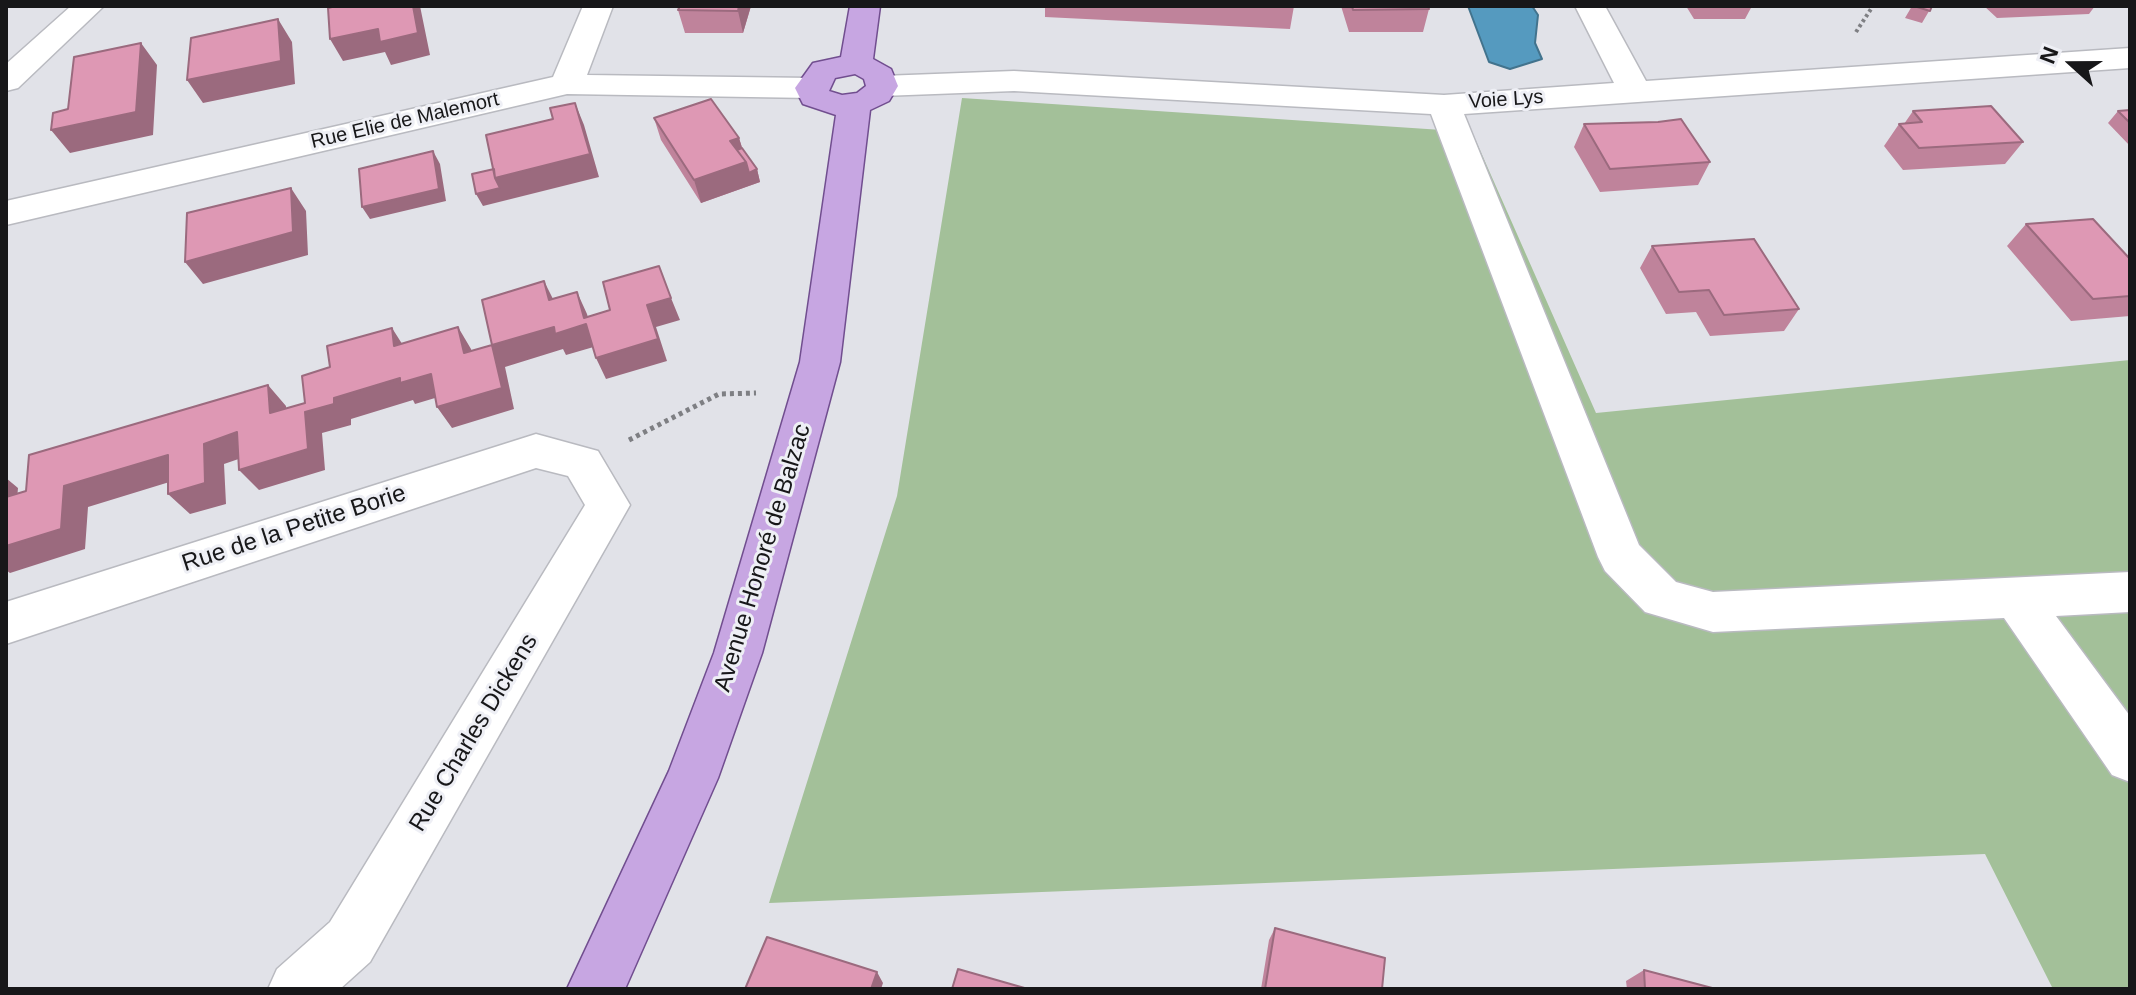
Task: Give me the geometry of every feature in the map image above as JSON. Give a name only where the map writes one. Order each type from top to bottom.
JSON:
[{"type":"main road","name":"Avenue Honoré de Balzac","points":[[596,989],[692,778],[738,653],[813,393],[850,86],[865,6]]},
{"type":"street","points":[[6,81],[89,6]]},
{"type":"street","points":[[567,84],[598,6]]},
{"type":"street","points":[[1590,6],[1635,92]]},
{"type":"street","name":"Voie Lys","points":[[850,86],[1014,81],[1444,105],[2130,58]]},
{"type":"street","name":"Rue Elie de Malemort","points":[[6,213],[567,84],[850,86]]},
{"type":"street","points":[[1444,105],[1621,557],[1662,598],[1713,612],[2130,592]]},
{"type":"street","name":"Rue de la Petite Borie","points":[[6,623],[536,451],[583,463]]},
{"type":"street","name":"Rue Charles Dickens","points":[[297,989],[350,942],[608,505],[583,463]]},
{"type":"street","points":[[2016,598],[2130,758]]},
{"type":"path","points":[[583,463],[719,394],[813,393]]},
{"type":"green space","points":[[962,98],[1472,132],[1596,413],[2130,360],[2130,989],[2053,989],[1985,854],[769,903],[897,496]]},
{"type":"water","points":[[1468,6],[1532,6],[1538,15],[1535,43],[1542,59],[1510,69],[1489,62]]},
{"type":"building","points":[[413,6],[418,33],[380,42],[378,29],[330,39],[328,8]]},
{"type":"building","points":[[680,6],[739,6],[738,11],[678,10]]},
{"type":"building","points":[[1352,6],[1428,6],[1429,9],[1353,10]]},
{"type":"building","points":[[1914,6],[1932,6],[1930,11]]},
{"type":"building","points":[[278,19],[281,61],[187,80],[191,38]]},
{"type":"building","points":[[141,43],[136,112],[51,130],[53,113],[68,109],[74,57]]},
{"type":"building","points":[[711,99],[739,138],[730,141],[746,162],[694,180],[654,118]]},
{"type":"building","points":[[575,103],[590,154],[495,178],[486,135],[553,119],[550,108]]},
{"type":"building","points":[[1991,106],[2023,142],[1919,148],[1899,124],[1922,122],[1913,111]]},
{"type":"building","points":[[2130,110],[2130,123],[2118,111]]},
{"type":"building","points":[[1681,119],[1710,162],[1610,169],[1584,124],[1658,122]]},
{"type":"building","points":[[742,148],[757,169],[749,173],[746,162],[737,150]]},
{"type":"building","points":[[433,151],[439,189],[362,207],[359,169]]},
{"type":"building","points":[[494,169],[500,188],[476,194],[472,174]]},
{"type":"building","points":[[291,188],[293,232],[185,262],[187,213]]},
{"type":"building","points":[[2093,219],[2130,259],[2130,296],[2093,299],[2026,224]]},
{"type":"building","points":[[1754,239],[1799,309],[1724,315],[1709,290],[1679,292],[1652,246]]},
{"type":"building","points":[[659,266],[671,298],[647,305],[658,339],[596,358],[586,324],[555,334],[554,327],[492,345],[482,300],[544,281],[549,300],[577,292],[584,318],[610,310],[603,282]]},
{"type":"building","points":[[458,327],[464,353],[492,345],[502,388],[437,407],[431,374],[400,383],[400,378],[334,398],[334,404],[305,412],[308,449],[239,470],[237,432],[204,444],[205,483],[168,494],[168,455],[64,486],[61,529],[6,546],[6,497],[26,491],[29,455],[268,385],[270,413],[305,403],[302,376],[330,367],[327,346],[392,328],[394,346]]},
{"type":"building","points":[[1275,928],[1385,958],[1382,989],[1265,989]]},
{"type":"building","points":[[767,937],[877,972],[871,989],[745,989]]},
{"type":"building","points":[[958,969],[1028,989],[952,989]]},
{"type":"building","points":[[1644,970],[1716,989],[1645,989]]}]
